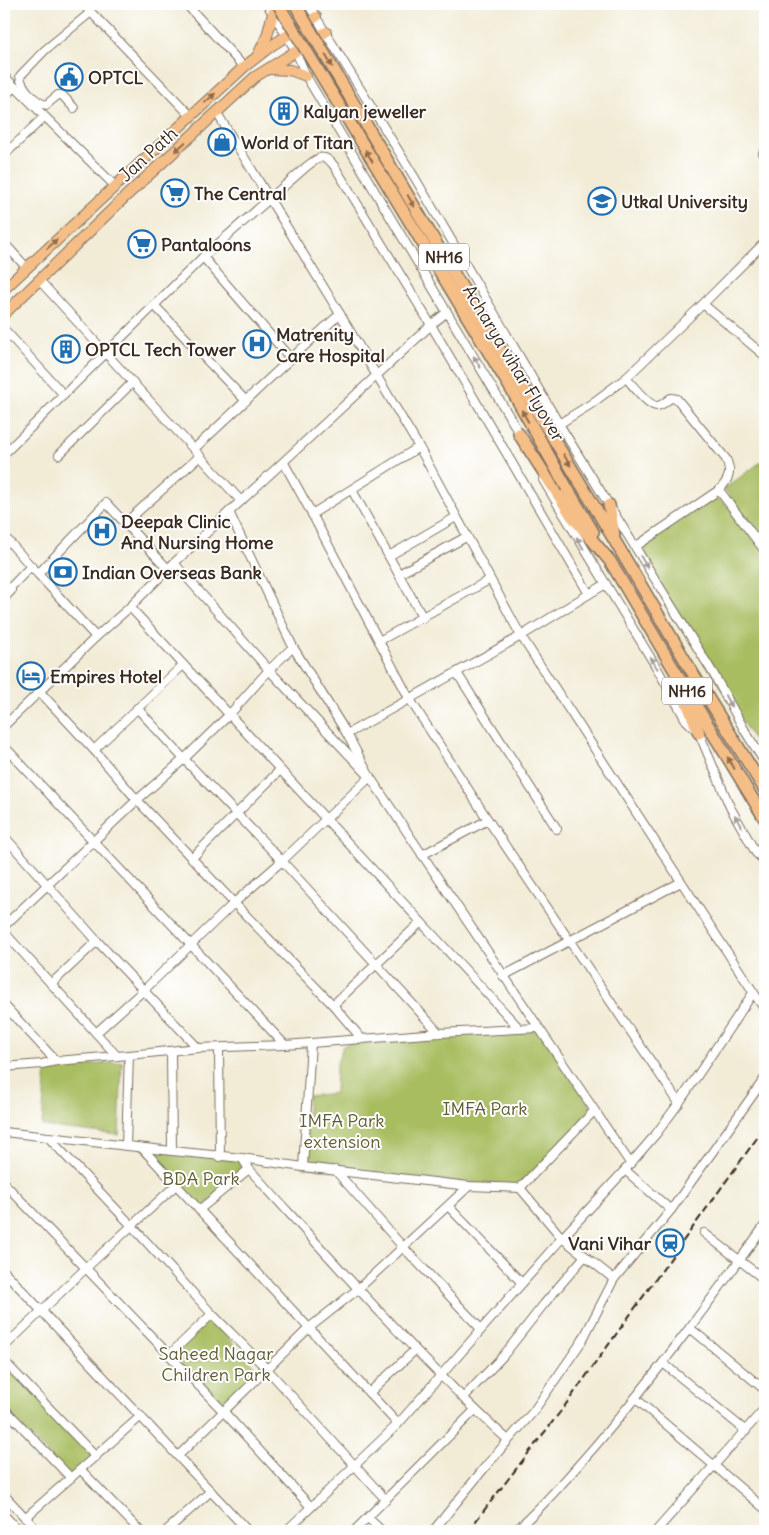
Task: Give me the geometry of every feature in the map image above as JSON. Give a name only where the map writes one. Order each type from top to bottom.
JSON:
[{"type":"highway","name":"Acharya vihar Flyover","points":[[295,4],[460,284],[616,542]]},
{"type":"highway","name":"Acharya vihar Flyover","points":[[273,7],[490,355],[610,561]]},
{"type":"highway","points":[[520,434],[572,516],[610,561]]},
{"type":"highway","points":[[609,505],[616,542]]},
{"type":"highway","name":"NH16","points":[[616,542],[695,677],[765,790]]},
{"type":"highway","name":"NH16","points":[[610,561],[765,819]]},
{"type":"highway","points":[[672,666],[699,733]]},
{"type":"main road","points":[[258,56],[267,36],[273,7]]},
{"type":"main road","name":"Jan Path","points":[[4,289],[244,68],[258,56],[316,17]]},
{"type":"main road","name":"Jan Path","points":[[4,314],[126,196],[255,77],[326,32]]},
{"type":"main road","points":[[269,68],[290,70],[306,76]]},
{"type":"street","points":[[83,4],[191,116]]},
{"type":"street","points":[[186,4],[244,68]]},
{"type":"street","points":[[308,4],[415,178],[559,424],[713,673],[765,763]]},
{"type":"street","points":[[273,7],[296,51],[306,76],[520,434],[548,490],[658,670],[686,720],[699,733],[730,807],[756,853],[765,861]]},
{"type":"street","points":[[74,108],[60,94],[46,105],[40,103],[22,84],[20,76],[45,50],[91,12]]},
{"type":"street","points":[[4,76],[115,186]]},
{"type":"street","points":[[4,97],[14,87]]},
{"type":"street","points":[[217,113],[419,447],[520,636],[765,1010]]},
{"type":"street","points":[[4,155],[44,116]]},
{"type":"street","points":[[4,454],[203,257],[314,161],[324,157],[330,160],[431,325],[589,594]]},
{"type":"street","points":[[559,424],[607,393],[626,378],[765,242]]},
{"type":"street","points":[[4,243],[27,268]]},
{"type":"street","points":[[203,257],[290,358]]},
{"type":"street","points":[[39,280],[241,502]]},
{"type":"street","points":[[703,304],[765,356]]},
{"type":"street","points":[[154,305],[246,402]]},
{"type":"street","points":[[4,726],[174,563],[284,463],[376,375],[447,312]]},
{"type":"street","points":[[194,449],[246,402],[290,358],[340,314]]},
{"type":"street","points":[[4,329],[64,395]]},
{"type":"street","points":[[626,378],[655,406],[659,406],[672,398],[677,399],[726,459],[730,474],[728,480],[718,490],[635,547]]},
{"type":"street","points":[[59,455],[133,382]]},
{"type":"street","points":[[312,514],[419,447]]},
{"type":"street","points":[[125,523],[200,456]]},
{"type":"street","points":[[284,463],[409,698],[488,820],[679,1103]]},
{"type":"street","points":[[352,490],[423,618]]},
{"type":"street","points":[[718,490],[765,551]]},
{"type":"street","points":[[38,574],[106,503],[168,569]]},
{"type":"street","points":[[229,512],[293,646],[347,734],[370,777],[594,1111],[627,1166],[671,1210]]},
{"type":"street","points":[[389,556],[456,517]]},
{"type":"street","points":[[4,536],[96,637]]},
{"type":"street","points":[[399,574],[466,537]]},
{"type":"street","points":[[174,563],[269,670],[370,777]]},
{"type":"street","points":[[4,598],[11,591],[11,587],[31,566]]},
{"type":"street","points":[[379,642],[489,580]]},
{"type":"street","points":[[347,734],[520,636],[606,584]]},
{"type":"street","points":[[130,607],[518,1028]]},
{"type":"street","points":[[4,926],[137,800],[184,759],[293,646]]},
{"type":"street","points":[[94,750],[183,665]]},
{"type":"street","points":[[456,673],[557,829]]},
{"type":"street","points":[[40,692],[137,800],[333,1005],[362,1039]]},
{"type":"street","points":[[138,708],[282,861],[439,1033]]},
{"type":"street","points":[[4,746],[285,1045]]},
{"type":"street","points":[[192,858],[280,770]]},
{"type":"street","points":[[96,1034],[370,777]]},
{"type":"street","points":[[422,855],[488,820]]},
{"type":"street","points":[[4,836],[97,940],[198,1048]]},
{"type":"street","points":[[503,976],[680,882]]},
{"type":"street","points":[[333,1005],[422,922]]},
{"type":"street","points":[[4,932],[117,1056]]},
{"type":"street","points":[[51,984],[97,940]]},
{"type":"street","points":[[290,1530],[311,1507],[398,1424],[656,1134],[753,993]]},
{"type":"street","points":[[4,1004],[56,1061]]},
{"type":"street","points":[[4,1067],[198,1048],[285,1045],[439,1033],[539,1028]]},
{"type":"street","points":[[303,1167],[311,1043]]},
{"type":"street","points":[[219,1048],[220,1157]]},
{"type":"street","points":[[171,1051],[172,1151]]},
{"type":"street","points":[[126,1146],[129,1055]]},
{"type":"street","points":[[433,1531],[533,1412],[582,1341],[614,1279],[671,1210],[765,1078]]},
{"type":"street","points":[[520,1188],[594,1111]]},
{"type":"street","points":[[4,1132],[242,1158],[469,1186],[520,1188],[562,1238],[614,1279]]},
{"type":"street","points":[[48,1137],[212,1314],[267,1369],[386,1500]]},
{"type":"street","points":[[142,1148],[398,1424]]},
{"type":"street","points":[[242,1158],[249,1169],[415,1350],[508,1440]]},
{"type":"street","points":[[199,1210],[249,1169]]},
{"type":"street","points":[[335,1170],[403,1247],[481,1330]]},
{"type":"street","points":[[4,1183],[169,1354],[311,1507]]},
{"type":"street","points":[[4,1347],[86,1268],[176,1186]]},
{"type":"street","points":[[178,1456],[309,1328],[358,1289],[469,1186]]},
{"type":"street","points":[[448,1206],[522,1283]]},
{"type":"street","points":[[515,1531],[539,1510],[636,1398],[765,1225]]},
{"type":"street","points":[[704,1233],[765,1280]]},
{"type":"street","points":[[463,1398],[504,1356],[544,1304],[585,1256]]},
{"type":"street","points":[[4,1271],[248,1531]]},
{"type":"street","points":[[169,1354],[212,1314]]},
{"type":"street","points":[[690,1328],[765,1390]]},
{"type":"street","points":[[369,1393],[415,1350]]},
{"type":"street","points":[[4,1361],[96,1457]]},
{"type":"street","points":[[663,1362],[746,1431]]},
{"type":"street","points":[[636,1398],[765,1509]]},
{"type":"street","points":[[4,1408],[71,1478]]},
{"type":"street","points":[[354,1531],[475,1410]]},
{"type":"street","points":[[656,1531],[764,1412]]},
{"type":"street","points":[[25,1518],[141,1416]]},
{"type":"street","points":[[81,1470],[140,1531]]},
{"type":"street","points":[[169,1530],[211,1491]]},
{"type":"street","points":[[4,1500],[38,1531]]},
{"type":"street","points":[[4,1500],[32,1531]]},
{"type":"street","points":[[4,1515],[19,1531]]},
{"type":"street","points":[[368,1518],[382,1531]]},
{"type":"green space","points":[[765,459],[765,543],[724,489]]},
{"type":"green space","points":[[718,499],[727,505],[765,553],[765,759],[637,548],[711,501]]},
{"type":"green space","name":"IMFA Park","points":[[539,1028],[594,1111],[520,1188],[303,1167],[308,1096],[335,1093],[336,1066],[343,1046],[362,1039]]},
{"type":"green space","points":[[122,1062],[119,1135],[42,1126],[46,1069]]},
{"type":"green space","name":"BDA Park","points":[[142,1148],[242,1158],[249,1169],[199,1210]]},
{"type":"green space","name":"Saheed Nagar Children Park","points":[[209,1318],[260,1372],[222,1407],[171,1353]]},
{"type":"green space","points":[[4,1361],[96,1457],[71,1478],[4,1409]]},
{"type":"railway","points":[[468,1531],[561,1411],[765,1127]]},
{"type":"place","name":"OPTCL","points":[[69,77]]},
{"type":"place","name":"Kalyan jeweller","points":[[284,111]]},
{"type":"place","name":"World of Titan","points":[[222,142]]},
{"type":"place","name":"The Central","points":[[175,193]]},
{"type":"place","name":"Utkal University","points":[[602,201]]},
{"type":"place","name":"Pantaloons","points":[[142,244]]},
{"type":"place","name":"Matrenity Care Hospital","points":[[257,344]]},
{"type":"place","name":"OPTCL Tech Tower","points":[[66,349]]},
{"type":"place","name":"Deepak Clinic And Nursing Home","points":[[102,531]]},
{"type":"place","name":"Indian Overseas Bank","points":[[63,572]]},
{"type":"place","name":"Empires Hotel","points":[[31,676]]},
{"type":"place","name":"Vani Vihar","points":[[670,1243]]},
{"type":"park label","name":"IMFA Park extension","points":[[342,1130]]}]
